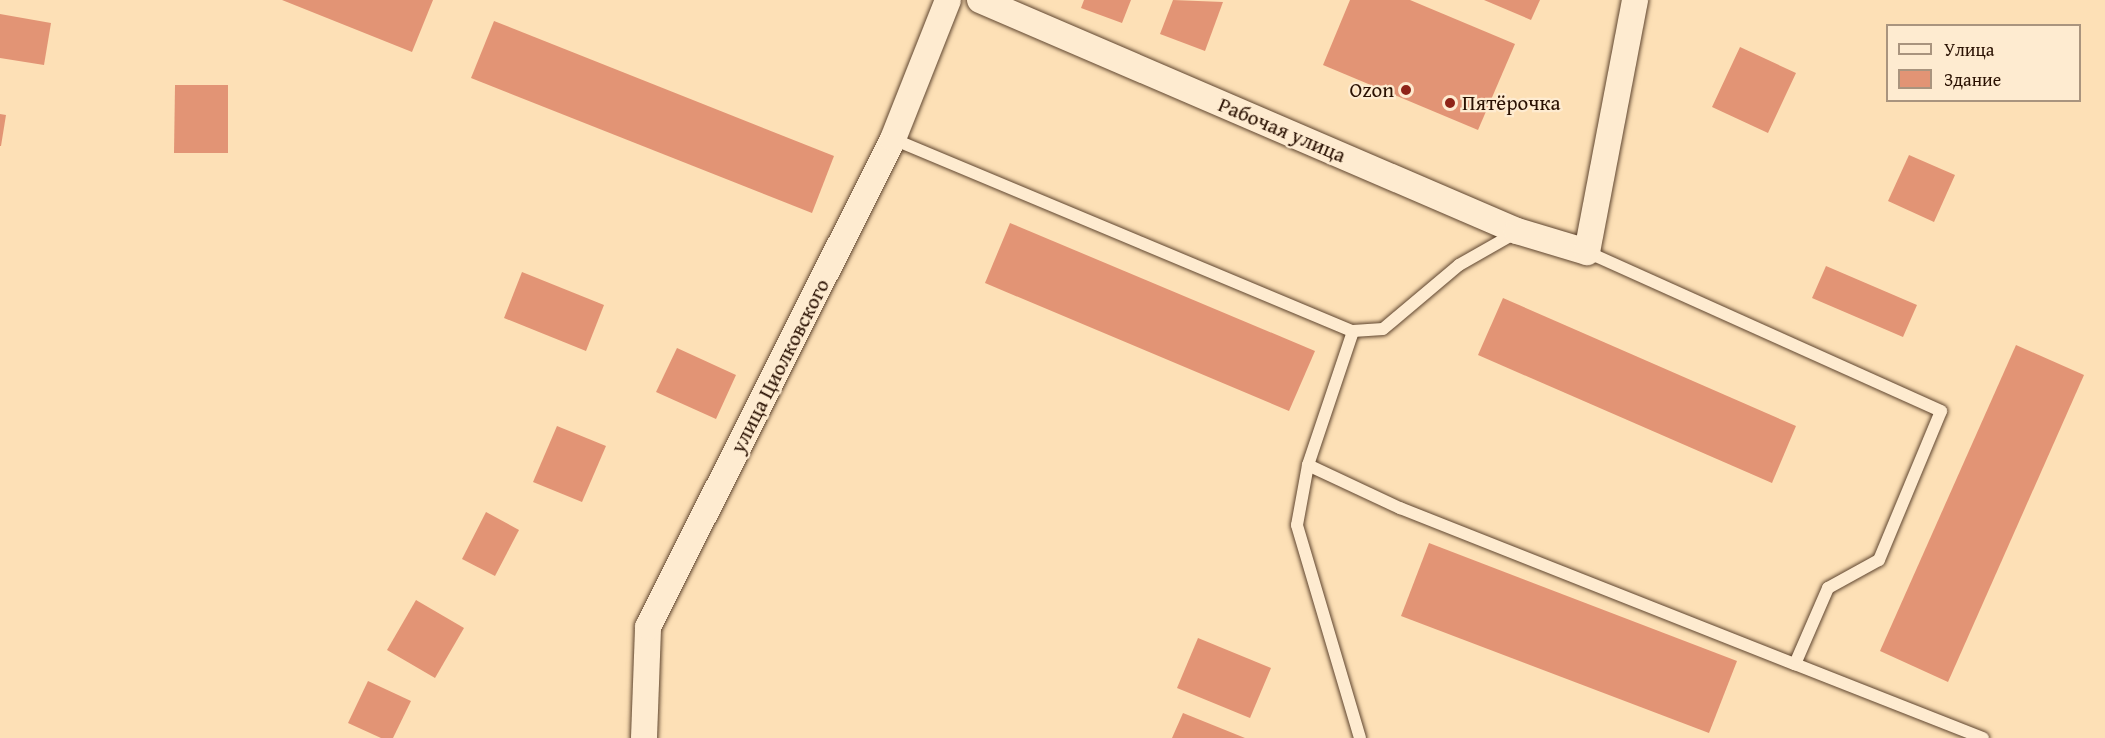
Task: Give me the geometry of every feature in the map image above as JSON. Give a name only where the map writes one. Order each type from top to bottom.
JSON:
[{"type":"street","name":"улица Циолковского","points":[[644,738],[648,627],[893,139],[948,0]]},
{"type":"street","name":"Рабочая улица","points":[[980,0],[1517,231],[1587,252]]},
{"type":"street","points":[[1587,252],[1635,0]]},
{"type":"lane","points":[[893,139],[1353,331],[1383,329],[1459,265],[1517,231]]},
{"type":"lane","points":[[1587,252],[1941,411],[1879,560],[1828,588],[1795,664]]},
{"type":"lane","points":[[1353,331],[1308,465],[1297,525],[1360,738]]},
{"type":"lane","points":[[1308,465],[1400,508],[1983,738]]},
{"type":"building","points":[[282,0],[433,0],[412,52]]},
{"type":"building","points":[[1084,0],[1131,0],[1122,23],[1081,8]]},
{"type":"building","points":[[1173,0],[1223,2],[1205,51],[1160,34]]},
{"type":"building","points":[[1350,0],[1410,0],[1515,44],[1478,130],[1323,65]]},
{"type":"building","points":[[1484,0],[1540,0],[1531,20]]},
{"type":"building","points":[[0,14],[51,23],[44,65],[0,58]]},
{"type":"building","points":[[494,21],[834,156],[812,213],[471,78]]},
{"type":"building","points":[[1740,47],[1796,73],[1768,133],[1712,107]]},
{"type":"building","points":[[175,85],[228,85],[228,153],[174,153]]},
{"type":"building","points":[[0,114],[6,115],[1,146],[0,146]]},
{"type":"building","points":[[1909,155],[1955,175],[1934,222],[1888,201]]},
{"type":"building","points":[[1010,223],[1315,351],[1289,411],[985,283]]},
{"type":"building","points":[[1826,266],[1917,305],[1903,337],[1812,298]]},
{"type":"building","points":[[522,272],[604,305],[586,351],[504,318]]},
{"type":"building","points":[[1503,298],[1796,426],[1772,483],[1478,355]]},
{"type":"building","points":[[2016,345],[2084,375],[1948,682],[1880,651]]},
{"type":"building","points":[[677,348],[736,375],[716,419],[656,392]]},
{"type":"building","points":[[557,426],[606,446],[582,502],[533,482]]},
{"type":"building","points":[[486,512],[519,530],[495,576],[462,559]]},
{"type":"building","points":[[1429,543],[1737,661],[1709,733],[1401,616]]},
{"type":"building","points":[[416,600],[464,628],[435,678],[387,650]]},
{"type":"building","points":[[1198,638],[1271,668],[1250,718],[1177,688]]},
{"type":"building","points":[[368,681],[411,701],[393,738],[381,738],[348,723]]},
{"type":"building","points":[[1183,713],[1245,738],[1172,738]]},
{"type":"place","name":"Ozon","points":[[1406,90]]},
{"type":"place","name":"Пятёрочка","points":[[1450,103]]}]
